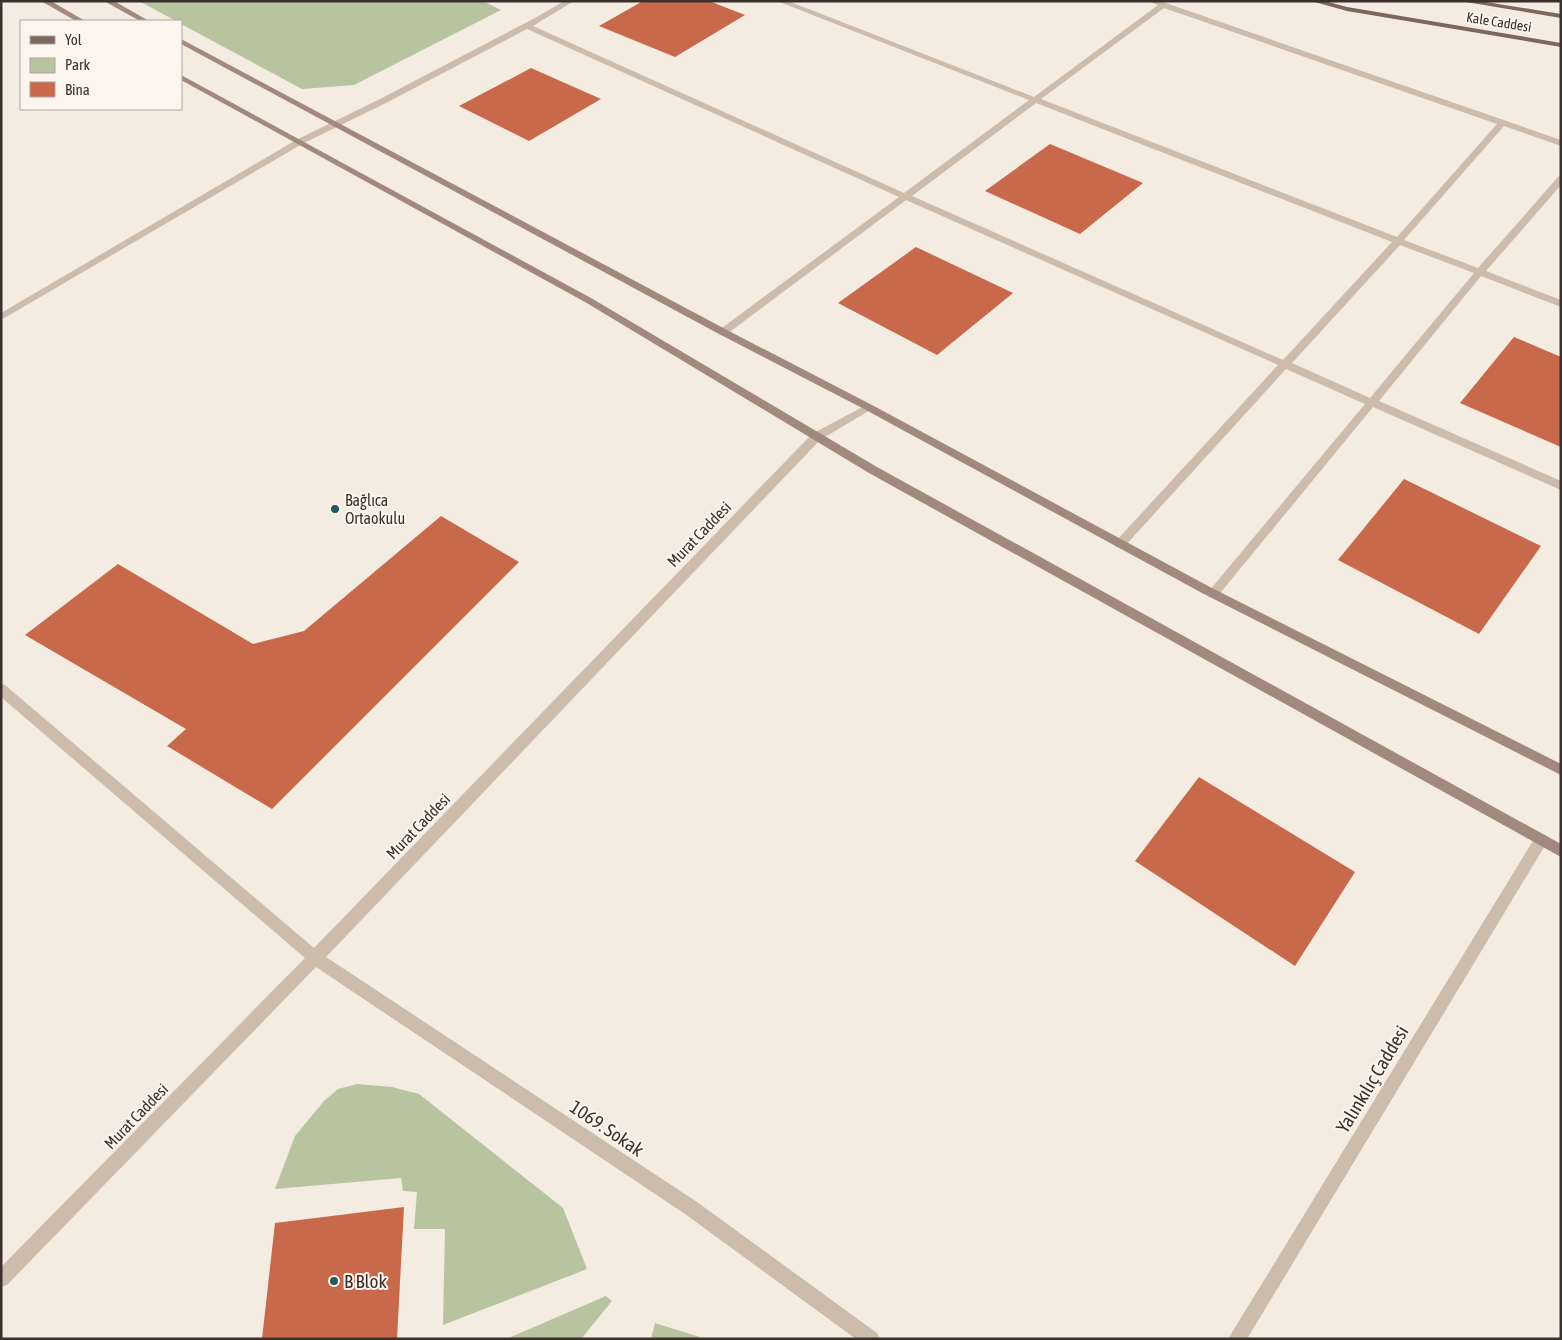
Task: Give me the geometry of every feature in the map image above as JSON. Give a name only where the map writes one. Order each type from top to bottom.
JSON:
[{"type":"main road","points":[[45,1],[79,20]]},
{"type":"main road","points":[[108,1],[143,20]]},
{"type":"main road","name":"Kale Caddesi","points":[[1315,1],[1346,9],[1561,45]]},
{"type":"main road","name":"Kale Caddesi","points":[[1464,1],[1561,16]]},
{"type":"main road","points":[[182,42],[723,332],[868,407],[1213,594],[1561,770]]},
{"type":"main road","points":[[182,78],[588,300],[816,437],[1561,850]]},
{"type":"street","points":[[1,317],[299,142],[528,26],[570,1]]},
{"type":"street","points":[[781,1],[1561,304]]},
{"type":"street","points":[[1152,1],[1561,143]]},
{"type":"street","points":[[723,332],[1164,5]]},
{"type":"street","points":[[528,26],[906,197],[1561,486]]},
{"type":"street","points":[[1120,544],[1398,241],[1502,122]]},
{"type":"street","points":[[1213,594],[1480,272],[1561,179]]},
{"type":"street","name":"Murat Caddesi","points":[[1,1279],[315,958],[816,437],[868,407]]},
{"type":"street","name":"1069. Sokak","points":[[1,689],[315,958],[690,1208],[871,1339]]},
{"type":"street","name":"Yalınkılıç Caddesi","points":[[1237,1339],[1541,840]]},
{"type":"green space","points":[[139,1],[483,1],[501,10],[354,85],[302,89],[182,25],[182,20],[174,20]]},
{"type":"green space","points":[[357,1084],[392,1087],[419,1094],[563,1208],[587,1269],[443,1325],[445,1229],[414,1229],[417,1192],[403,1191],[401,1178],[275,1189],[295,1136],[324,1101],[338,1089]]},
{"type":"green space","points":[[606,1296],[612,1301],[581,1339],[506,1339]]},
{"type":"green space","points":[[655,1323],[706,1339],[651,1339]]},
{"type":"building","points":[[643,1],[709,1],[745,15],[675,57],[599,26]]},
{"type":"building","points":[[531,68],[601,99],[529,141],[459,106]]},
{"type":"building","points":[[1050,144],[1143,183],[1080,234],[985,191]]},
{"type":"building","points":[[916,247],[1013,293],[937,355],[838,303]]},
{"type":"building","points":[[1514,337],[1561,357],[1561,447],[1460,403]]},
{"type":"building","points":[[1404,479],[1541,546],[1479,634],[1338,560]]},
{"type":"building","points":[[441,516],[519,562],[272,809],[167,746],[186,729],[25,635],[118,564],[253,644],[304,631]]},
{"type":"building","points":[[1199,777],[1355,872],[1295,966],[1135,861]]},
{"type":"building","name":"B Blok","points":[[404,1207],[397,1339],[262,1339],[275,1223]]},
{"type":"place","name":"Bağlıca Ortaokulu","points":[[335,509]]},
{"type":"place","name":"B Blok","points":[[334,1281]]}]
